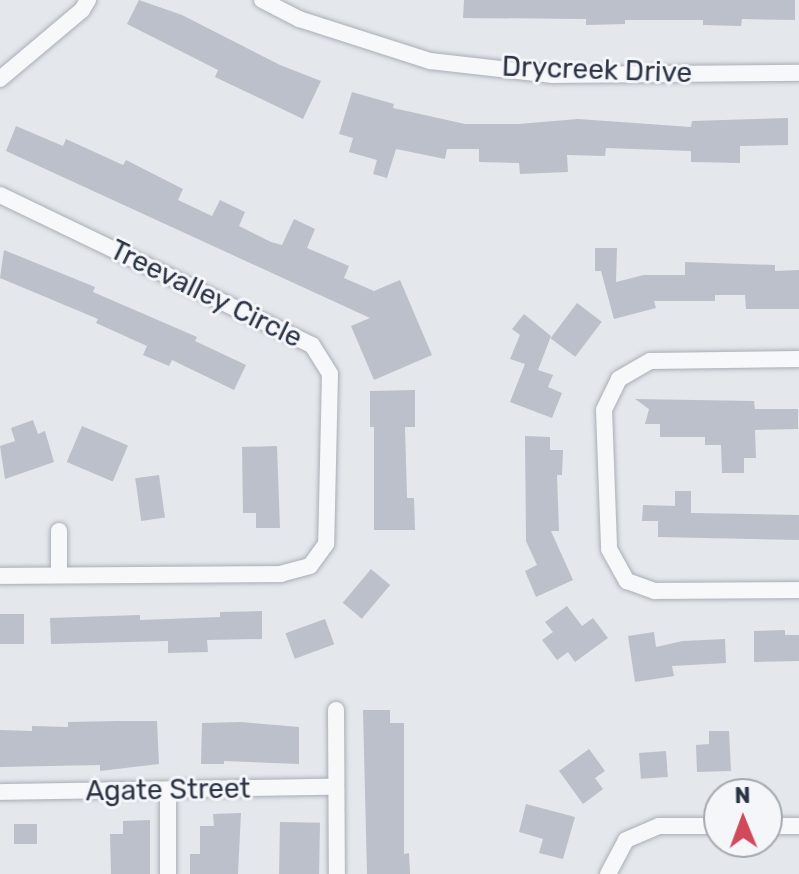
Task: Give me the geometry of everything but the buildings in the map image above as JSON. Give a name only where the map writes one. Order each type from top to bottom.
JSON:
[{"type":"street","points":[[0,79],[82,10],[88,0]]},
{"type":"street","name":"Drycreek Drive","points":[[262,0],[299,19],[430,61],[553,75],[799,73]]},
{"type":"street","name":"Treevalley Circle","points":[[0,195],[312,345],[330,374],[326,544],[310,566],[281,574],[0,576]]},
{"type":"street","points":[[799,359],[650,361],[619,379],[604,410],[609,549],[627,581],[655,591],[799,590]]},
{"type":"street","points":[[59,531],[59,575]]},
{"type":"street","points":[[336,710],[337,874]]},
{"type":"street","name":"Agate Street","points":[[0,792],[336,787]]},
{"type":"street","points":[[168,790],[168,874]]},
{"type":"street","points":[[608,874],[626,840],[659,826],[703,826]]}]
